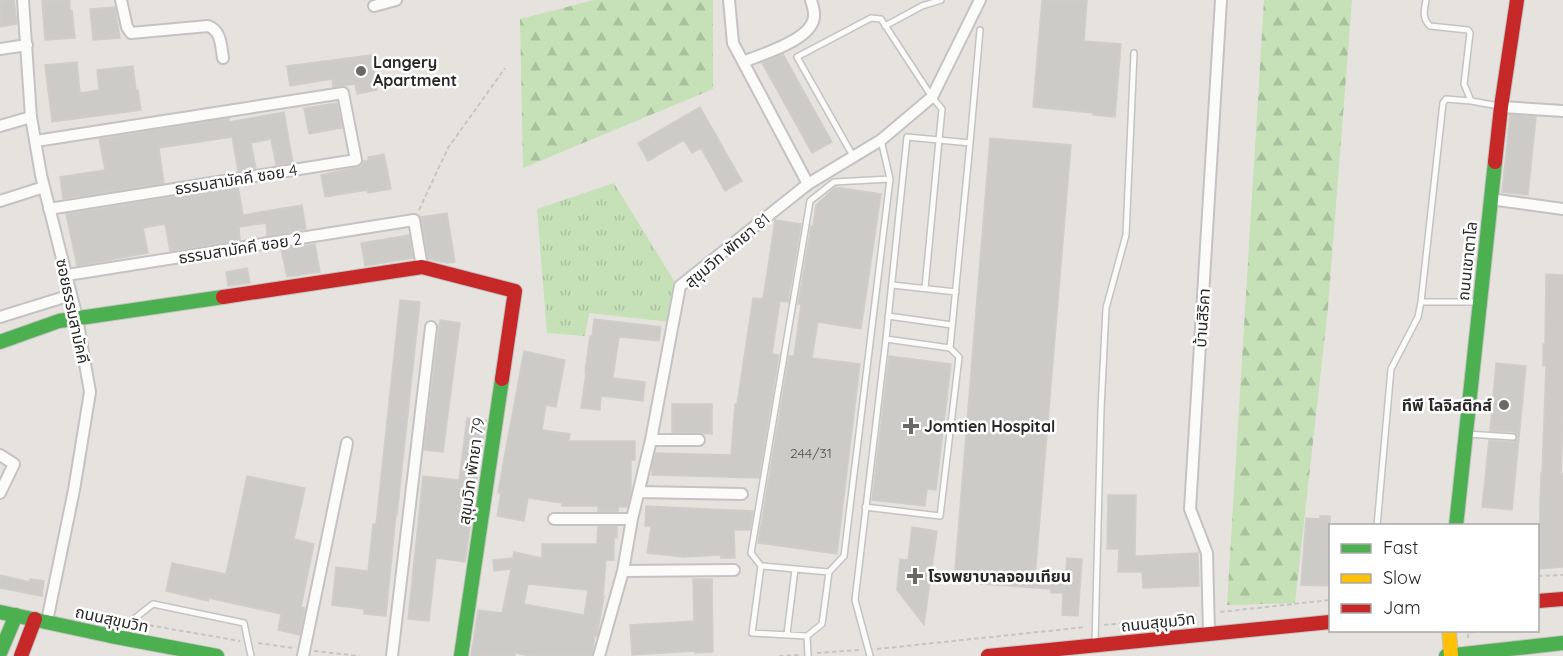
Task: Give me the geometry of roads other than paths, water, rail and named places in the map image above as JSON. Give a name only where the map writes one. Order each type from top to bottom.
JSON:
[{"type":"main road","name":"ถนนเขาตาโล","points":[[1456,524],[1490,199],[1517,0]]},
{"type":"main road","name":"สุขุมวิท พัทยา 79","points":[[422,267],[514,291],[460,656]]},
{"type":"main road","points":[[0,342],[59,321],[422,267]]},
{"type":"main road","points":[[1539,601],[1563,598]]},
{"type":"main road","name":"ถนนสุขุมวิท","points":[[0,612],[217,656]]},
{"type":"main road","points":[[9,656],[0,654],[16,615]]},
{"type":"main road","points":[[21,656],[41,620]]},
{"type":"main road","name":"ถนนสุขุมวิท","points":[[988,656],[1329,622]]},
{"type":"main road","points":[[1449,632],[1451,656]]},
{"type":"main road","points":[[1446,656],[1486,654],[1563,644]]},
{"type":"street","name":"ซอยธรรมสามัคคี","points":[[23,0],[31,117],[49,209],[77,318],[90,392],[74,490],[41,620]]},
{"type":"street","points":[[121,0],[127,27],[131,33],[208,26],[214,28],[218,34],[223,58]]},
{"type":"street","points":[[374,6],[396,0]]},
{"type":"street","points":[[729,0],[733,43],[808,184]]},
{"type":"street","points":[[743,62],[790,43],[805,32],[813,20],[811,0]]},
{"type":"street","name":"สุขุมวิท พัทยา 81","points":[[599,656],[623,571],[680,286],[808,184],[881,140],[932,97],[980,0]]},
{"type":"street","name":"บ้านสิริคา","points":[[1209,633],[1207,553],[1190,509],[1221,0]]},
{"type":"street","points":[[0,49],[27,45]]},
{"type":"street","name":"ธรรมสามัคคี ซอย 4","points":[[36,141],[343,93],[356,160],[49,209]]},
{"type":"street","points":[[1501,106],[1563,111]]},
{"type":"street","points":[[0,126],[31,117]]},
{"type":"street","points":[[0,201],[44,187]]},
{"type":"street","points":[[1490,199],[1563,209]]},
{"type":"street","name":"ธรรมสามัคคี ซอย 2","points":[[67,275],[414,220],[422,267]]},
{"type":"street","points":[[0,317],[71,295]]},
{"type":"street","points":[[392,656],[431,327]]},
{"type":"street","points":[[651,440],[699,441]]},
{"type":"street","points":[[304,653],[347,443]]},
{"type":"street","points":[[0,455],[14,464],[0,493]]},
{"type":"street","points":[[639,492],[742,494]]},
{"type":"street","points":[[554,519],[632,519]]},
{"type":"street","points":[[623,571],[734,570]]},
{"type":"lane","points":[[885,26],[922,6],[941,0]]},
{"type":"lane","points":[[1426,0],[1423,13],[1425,21],[1430,26],[1468,30],[1470,33],[1464,84],[1471,101]]},
{"type":"lane","points":[[854,156],[797,57],[871,18],[881,19],[942,109],[925,288]]},
{"type":"lane","points":[[950,348],[980,30]]},
{"type":"lane","points":[[1095,645],[1106,308],[1126,235],[1134,53]]},
{"type":"lane","points":[[1377,524],[1390,369],[1418,317],[1421,302],[1443,103],[1446,99],[1501,106]]},
{"type":"lane","points":[[869,653],[855,600],[907,137],[970,143]]},
{"type":"lane","points":[[881,140],[890,179],[844,556],[829,572],[822,624],[807,636],[752,633],[761,566],[751,552],[810,201],[834,182],[890,179]]},
{"type":"lane","points":[[891,285],[956,292]]},
{"type":"lane","points":[[1421,302],[1480,302]]},
{"type":"lane","points":[[888,316],[952,324]]},
{"type":"lane","points":[[865,507],[940,516],[959,357],[950,348],[886,339]]},
{"type":"lane","points":[[1465,434],[1513,437]]},
{"type":"lane","points":[[761,566],[829,572]]},
{"type":"lane","points":[[787,634],[795,569]]},
{"type":"lane","points":[[111,636],[153,604],[244,623],[251,656]]},
{"type":"lane","points":[[807,636],[808,655]]},
{"type":"place","name":"Langery Apartment","points":[[361,71]]},
{"type":"place","name":"ทีพี โลจิสติกส์","points":[[1504,405]]},
{"type":"place","name":"Jomtien Hospital","points":[[911,426]]},
{"type":"place","name":"โรงพยาบาลจอมเทียน","points":[[915,576]]}]
